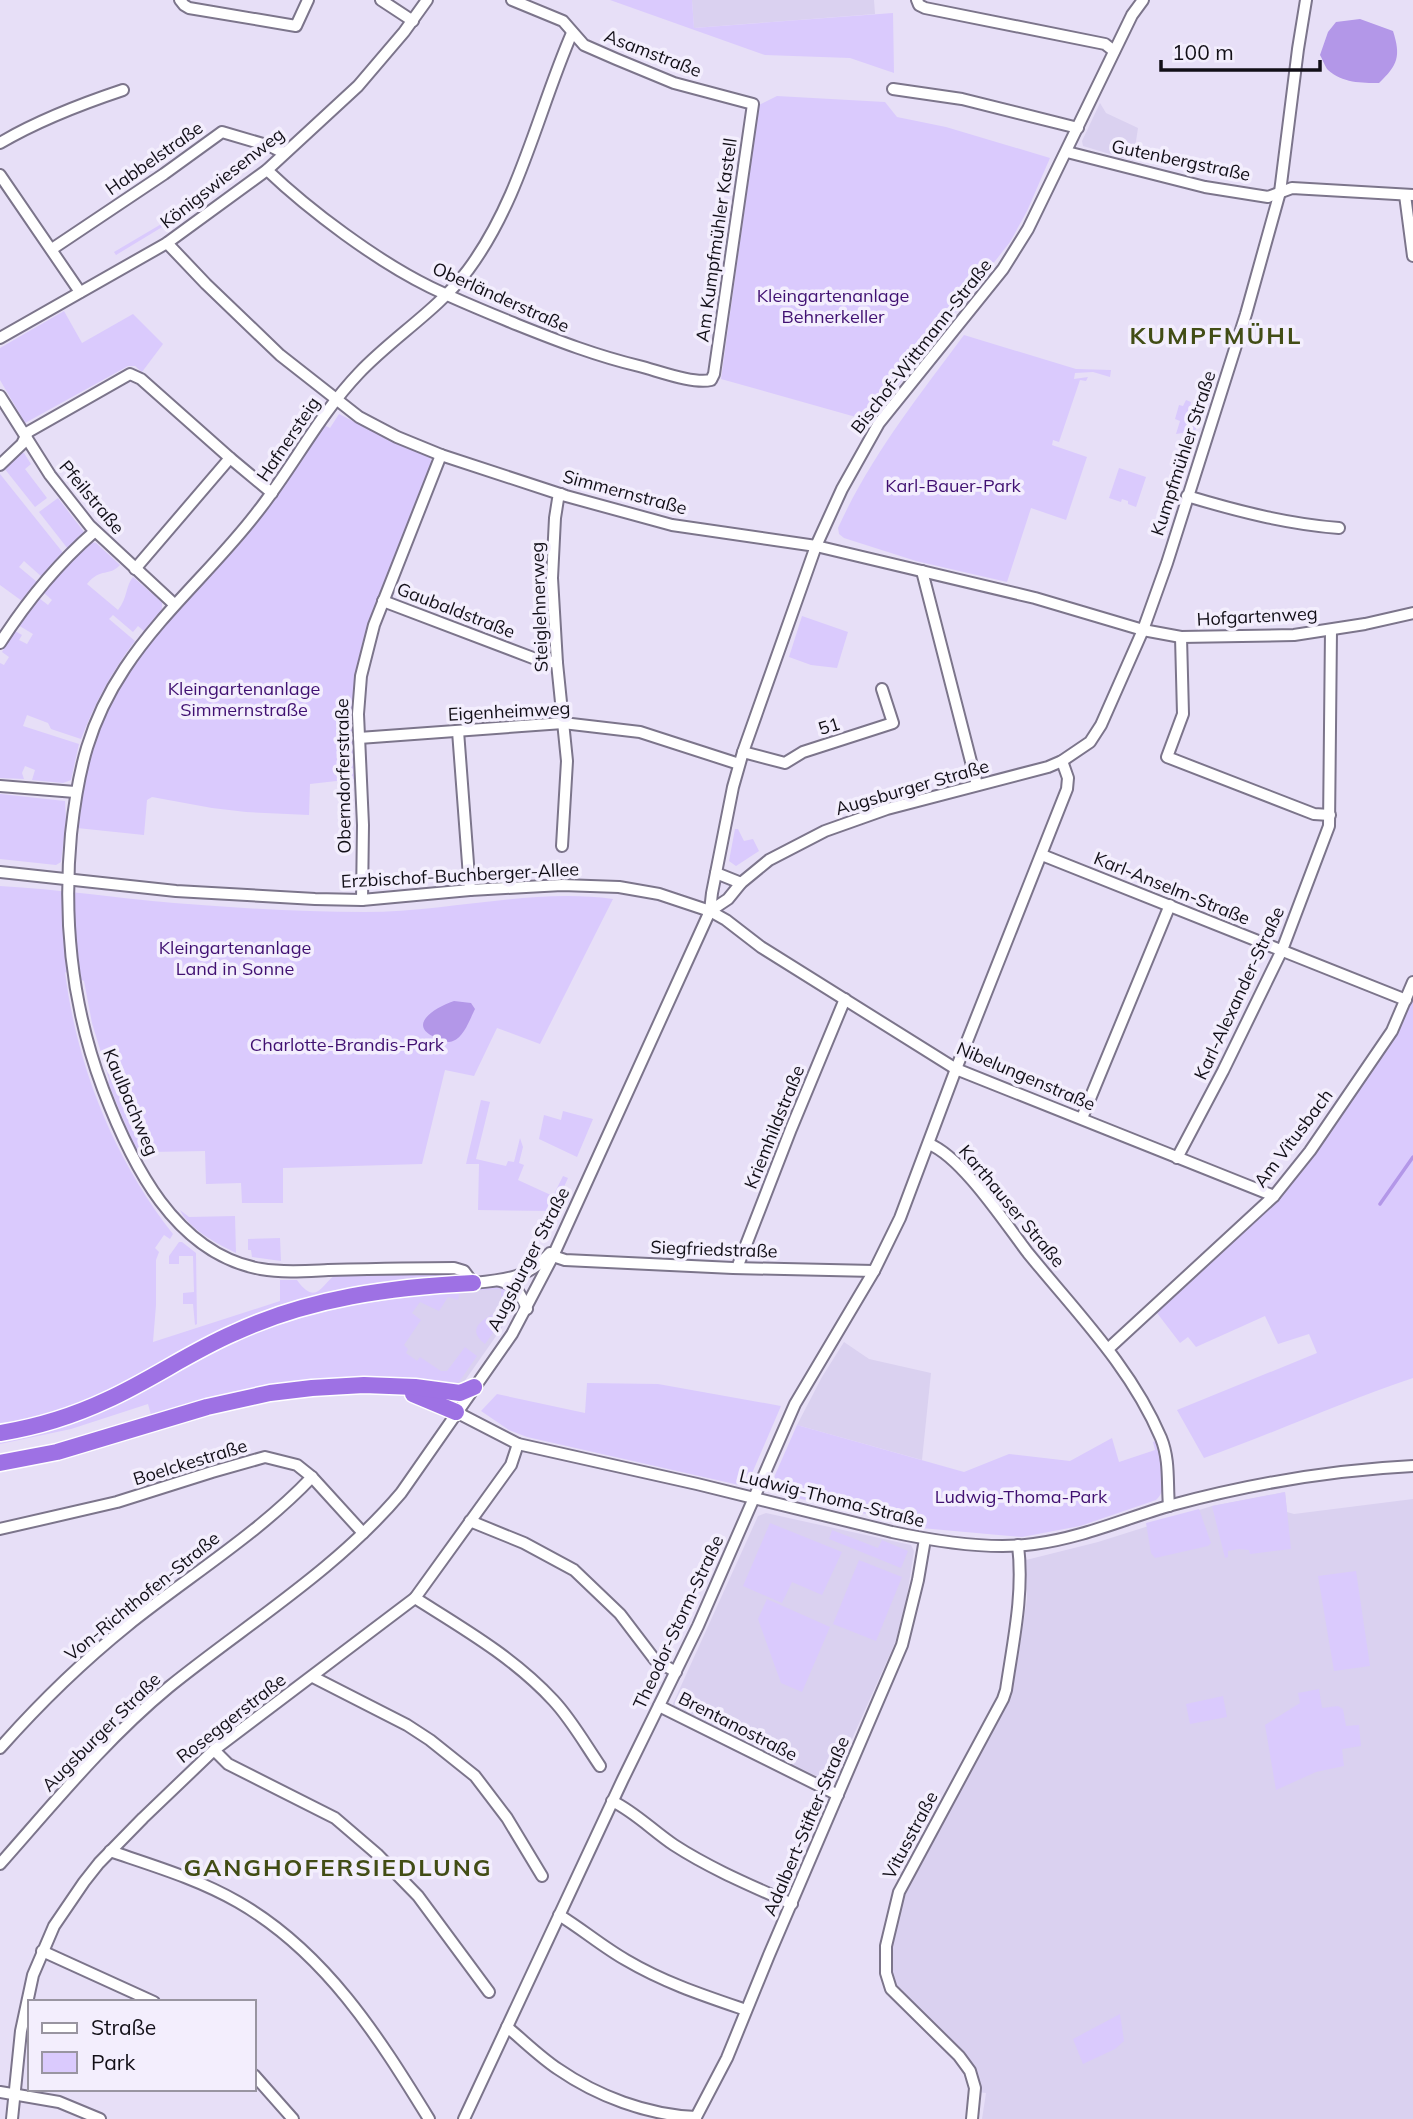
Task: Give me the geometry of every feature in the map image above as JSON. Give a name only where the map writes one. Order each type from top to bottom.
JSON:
[{"type":"highway","points":[[0,1433],[36,1425],[107,1400],[205,1346],[295,1311],[345,1297],[386,1290],[473,1283]]},
{"type":"highway","points":[[384,1386],[421,1396],[456,1412]]},
{"type":"highway","points":[[0,1463],[57,1452],[249,1397],[312,1388],[415,1387],[453,1393],[465,1392],[474,1387]]},
{"type":"street","points":[[180,0],[189,8],[296,26],[308,0]]},
{"type":"street","points":[[381,0],[413,21]]},
{"type":"street","name":"Königswiesenweg","points":[[0,338],[167,243],[267,170],[358,86],[413,21],[427,0]]},
{"type":"street","name":"Asamstraße","points":[[512,0],[563,21],[584,45],[649,74],[753,104]]},
{"type":"street","name":"Bischof-Wittmann-Straße","points":[[1132,15],[1134,0]]},
{"type":"street","name":"Bischof-Wittmann-Straße","points":[[710,911],[739,764],[816,546],[842,489],[872,435],[1003,269],[1028,229],[1132,15],[1143,0]]},
{"type":"street","name":"Kumpfmühler Straße","points":[[1090,742],[1107,713],[1143,630],[1246,314],[1280,192],[1306,0]]},
{"type":"street","points":[[921,4],[1105,44],[1114,51]]},
{"type":"street","name":"Hafnersteig","points":[[68,879],[75,792],[87,744],[107,697],[132,657],[174,604],[240,534],[272,493],[336,400],[393,340],[446,295],[483,249],[510,197],[555,71],[572,33]]},
{"type":"street","points":[[893,89],[962,99],[1078,128]]},
{"type":"street","points":[[0,143],[61,112],[123,90]]},
{"type":"street","name":"Am Kumpfmühler Kastell","points":[[711,380],[715,374],[753,104]]},
{"type":"street","name":"Habbelstraße","points":[[52,249],[222,132],[270,146],[284,153]]},
{"type":"street","name":"Gutenbergstraße","points":[[1067,152],[1205,187],[1268,197],[1292,188],[1409,195]]},
{"type":"street","name":"Oberländerstraße","points":[[267,170],[361,244],[400,270],[446,295],[568,346],[702,382],[711,380]]},
{"type":"street","points":[[0,175],[80,292]]},
{"type":"street","points":[[1409,195],[1413,256]]},
{"type":"street","name":"Simmernstraße","points":[[167,243],[280,355],[336,400],[378,427],[441,455],[561,494],[672,524],[816,546],[1035,598],[1143,630]]},
{"type":"street","points":[[0,465],[22,444],[28,432],[130,374],[141,379],[272,493]]},
{"type":"street","name":"Pfeilstraße","points":[[0,396],[50,475],[94,532],[174,604]]},
{"type":"street","name":"Oberndorferstraße","points":[[362,900],[363,825],[358,714],[361,676],[368,643],[383,601],[441,455]]},
{"type":"street","points":[[135,569],[230,458]]},
{"type":"street","name":"Steiglehnerweg","points":[[561,494],[555,518],[552,558],[567,782],[562,846]]},
{"type":"street","points":[[1187,496],[1290,522],[1339,528]]},
{"type":"street","points":[[0,643],[43,582],[94,532]]},
{"type":"street","points":[[922,571],[977,785]]},
{"type":"street","name":"Gaubaldstraße","points":[[383,601],[521,654],[557,663]]},
{"type":"street","name":"Hofgartenweg","points":[[1143,630],[1181,637],[1294,635],[1413,613]]},
{"type":"street","name":"Karl-Alexander-Straße","points":[[1177,1158],[1282,950],[1329,826],[1331,630]]},
{"type":"street","points":[[1181,637],[1183,714],[1167,757],[1314,814],[1330,815]]},
{"type":"street","name":"51","points":[[743,752],[785,763],[803,752],[893,723],[883,689]]},
{"type":"street","name":"Eigenheimweg","points":[[359,738],[564,723],[640,732],[739,764]]},
{"type":"street","points":[[458,731],[470,890]]},
{"type":"street","name":"Augsburger Straße","points":[[0,1864],[93,1759],[135,1718],[169,1688],[334,1559],[383,1514],[401,1493],[527,1309],[710,911],[728,899],[756,869],[785,851],[848,821],[1048,767],[1090,742]]},
{"type":"street","points":[[929,1144],[1067,789],[1068,778],[1062,761]]},
{"type":"street","points":[[0,786],[75,792]]},
{"type":"street","name":"Karl-Anselm-Straße","points":[[1042,855],[1406,1000]]},
{"type":"street","name":"Erzbischof-Buchberger-Allee","points":[[0,872],[176,891],[362,900],[562,885],[619,887],[659,894],[710,911]]},
{"type":"street","points":[[716,873],[741,883]]},
{"type":"street","name":"Kaulbachweg","points":[[68,879],[71,954],[90,1054],[119,1128],[152,1187],[183,1228],[200,1244],[218,1255],[264,1270],[454,1268],[464,1271],[473,1283]]},
{"type":"street","points":[[1082,1118],[1170,905]]},
{"type":"street","name":"Nibelungenstraße","points":[[710,911],[772,954],[956,1069],[1273,1196]]},
{"type":"street","name":"Am Vitusbach","points":[[1108,1349],[1273,1196],[1310,1151],[1392,1031],[1413,982]]},
{"type":"street","name":"Kriemhildstraße","points":[[737,1268],[845,999]]},
{"type":"street","name":"Theodor-Storm-Straße","points":[[464,2119],[612,1801],[677,1672],[795,1404],[874,1271],[900,1218],[929,1144]]},
{"type":"street","name":"Karthauser Straße","points":[[929,1144],[941,1149],[958,1164],[1108,1349],[1141,1397],[1165,1447],[1169,1506]]},
{"type":"street","points":[[473,1283],[500,1281],[521,1274],[538,1266],[559,1243]]},
{"type":"street","name":"Siegfriedstraße","points":[[553,1256],[565,1260],[874,1271]]},
{"type":"street","points":[[500,1281],[516,1287],[527,1309]]},
{"type":"street","name":"Ludwig-Thoma-Straße","points":[[456,1412],[518,1444],[925,1539],[1003,1546],[1060,1540],[1169,1506],[1272,1483],[1413,1466]]},
{"type":"street","name":"Roseggerstraße","points":[[12,2119],[21,2031],[33,1975],[42,1951],[67,1905],[110,1851],[214,1750],[415,1598],[511,1465],[518,1444]]},
{"type":"street","name":"Boelckestraße","points":[[0,1529],[117,1502],[265,1457],[297,1465],[312,1477],[363,1533]]},
{"type":"street","name":"Von-Richthofen-Straße","points":[[0,1748],[56,1688],[126,1626],[257,1527],[312,1477]]},
{"type":"street","name":"Brentanostraße","points":[[470,1521],[524,1543],[574,1570],[620,1614],[655,1660],[677,1672]]},
{"type":"street","name":"Adalbert-Stifter-Straße","points":[[695,2118],[727,2058],[902,1645],[925,1539]]},
{"type":"street","name":"Vitusstraße","points":[[972,2119],[975,2088],[970,2071],[959,2056],[891,1989],[886,1973],[886,1946],[899,1892],[1006,1690],[1020,1600],[1018,1545]]},
{"type":"street","points":[[415,1598],[496,1649],[530,1676],[556,1702],[600,1766]]},
{"type":"street","points":[[313,1677],[407,1725],[475,1776],[507,1818],[542,1876]]},
{"type":"street","name":"Brentanostraße","points":[[659,1706],[838,1795]]},
{"type":"street","points":[[214,1750],[228,1764],[335,1818],[377,1854],[418,1896],[489,1992]]},
{"type":"street","points":[[612,1801],[676,1846],[723,1873],[792,1904]]},
{"type":"street","points":[[110,1851],[211,1888],[239,1902],[285,1933],[327,1973],[349,1999],[385,2049],[429,2119]]},
{"type":"street","points":[[559,1915],[647,1972],[680,1987],[746,2010]]},
{"type":"street","points":[[42,1951],[150,2000]]},
{"type":"street","points":[[507,2027],[557,2068],[594,2091],[657,2112],[695,2118]]},
{"type":"street","points":[[256,2077],[293,2119]]},
{"type":"street","points":[[0,2092],[60,2102],[100,2119]]},
{"type":"shaded area","points":[[692,0],[874,0],[875,14],[694,28]]},
{"type":"shaded area","points":[[1360,19],[1393,31],[1397,47],[1396,60],[1379,83],[1339,78],[1328,70],[1320,55],[1328,32],[1336,22]]},
{"type":"shaded area","points":[[1100,103],[1106,113],[1138,128],[1133,161],[1083,146],[1082,141]]},
{"type":"shaded area","points":[[454,1001],[471,1003],[475,1009],[460,1036],[447,1042],[431,1035],[423,1024],[430,1014]]},
{"type":"shaded area","points":[[511,1288],[520,1302],[459,1389],[387,1347],[417,1291]]},
{"type":"shaded area","points":[[844,1342],[869,1359],[931,1373],[922,1460],[797,1425]]},
{"type":"shaded area","points":[[1285,1492],[1287,1512],[1294,1514],[1413,1499],[1413,2119],[982,2119],[986,2093],[978,2092],[977,2077],[971,2062],[902,1993],[894,1981],[889,1965],[890,1947],[903,1892],[1012,1695],[1027,1599],[1026,1560],[1098,1542],[1212,1506]]},
{"type":"shaded area","points":[[766,1513],[911,1545],[914,1551],[906,1602],[895,1643],[831,1781],[671,1708],[758,1516]]},
{"type":"green space","points":[[610,0],[692,0],[694,28],[893,13],[894,73],[850,58],[765,55]]},
{"type":"green space","name":"Kleingartenanlage Behnerkeller","points":[[777,96],[885,102],[897,117],[946,127],[1050,158],[1010,242],[870,421],[721,379],[759,105]]},
{"type":"green space","points":[[266,148],[269,149],[182,215],[116,255],[114,252],[180,213]]},
{"type":"green space","points":[[64,311],[82,343],[133,314],[163,344],[142,372],[135,366],[128,366],[25,423],[0,380],[0,348]]},
{"type":"green space","name":"Karl-Bauer-Park","points":[[964,335],[1076,369],[1111,370],[1110,377],[1093,372],[1075,373],[1074,379],[1088,377],[1086,381],[1080,380],[1059,442],[1053,440],[1052,445],[1087,457],[1066,520],[1031,508],[1007,582],[916,561],[844,538],[839,534],[838,528],[851,502],[880,452]]},
{"type":"green space","points":[[1186,400],[1191,402],[1190,409],[1197,411],[1200,404],[1204,405],[1195,431],[1176,434],[1180,421],[1175,419],[1179,405],[1183,406]]},
{"type":"green space","name":"Kleingartenanlage Simmernstraße","points":[[339,414],[429,456],[432,463],[362,644],[353,696],[354,779],[310,784],[309,815],[246,812],[152,797],[147,800],[144,835],[77,828],[93,741],[118,686],[155,635],[260,517],[324,425],[330,428]]},
{"type":"green space","points":[[20,453],[24,453],[31,464],[25,469],[47,498],[35,507],[4,468]]},
{"type":"green space","points":[[1119,468],[1146,477],[1136,507],[1122,499],[1121,502],[1109,498]]},
{"type":"green space","points":[[0,474],[64,554],[42,577],[24,561],[19,567],[37,582],[22,601],[0,585]]},
{"type":"green space","points":[[58,498],[84,532],[68,549],[39,512]]},
{"type":"green space","points":[[91,542],[96,543],[120,565],[87,584],[118,610],[133,577],[162,602],[162,609],[144,631],[138,626],[133,632],[113,615],[109,619],[135,641],[105,688],[81,739],[51,729],[48,723],[27,715],[23,726],[79,744],[71,780],[63,783],[32,780],[35,770],[25,766],[22,773],[24,779],[0,778],[0,663],[4,665],[9,657],[2,652],[15,631],[22,635],[19,640],[27,644],[33,634],[18,625],[39,598],[48,605],[52,600],[43,592]]},
{"type":"green space","points":[[802,616],[848,632],[837,668],[811,665],[789,657]]},
{"type":"green space","points":[[0,794],[65,801],[66,820],[61,862],[56,865],[0,859]]},
{"type":"green space","points":[[735,829],[738,829],[744,841],[753,839],[759,851],[736,866],[729,861]]},
{"type":"green space","points":[[0,886],[198,905],[341,912],[396,911],[551,896],[613,899],[540,1044],[497,1028],[474,1076],[445,1070],[422,1164],[283,1168],[283,1203],[242,1203],[241,1183],[206,1184],[205,1151],[151,1152],[141,1158],[108,1083],[84,981],[65,972],[79,1042],[101,1110],[133,1175],[173,1234],[170,1239],[164,1235],[155,1248],[159,1252],[156,1260],[153,1342],[280,1301],[280,1280],[297,1280],[309,1292],[314,1293],[336,1274],[440,1271],[460,1274],[349,1289],[88,1401],[53,1414],[0,1424]]},
{"type":"green space","points":[[1413,999],[1413,1378],[1204,1458],[1177,1410],[1317,1353],[1309,1334],[1278,1344],[1265,1316],[1196,1347],[1188,1337],[1180,1343],[1157,1313],[1270,1208],[1337,1121],[1397,1031]]},
{"type":"green space","points":[[481,1100],[490,1102],[476,1159],[506,1166],[508,1161],[514,1162],[520,1138],[523,1147],[519,1163],[524,1165],[518,1180],[553,1196],[563,1176],[568,1178],[553,1211],[478,1210],[479,1164],[466,1164]]},
{"type":"green space","points":[[563,1111],[593,1119],[577,1157],[539,1139],[544,1115],[561,1120]]},
{"type":"green space","points":[[180,1210],[189,1217],[235,1216],[236,1253],[196,1229]]},
{"type":"green space","points":[[280,1238],[281,1261],[252,1257],[251,1250],[248,1250],[248,1239]]},
{"type":"green space","points":[[179,1242],[196,1253],[195,1325],[193,1304],[183,1304],[183,1293],[194,1292],[193,1256],[179,1256],[179,1264],[169,1264],[169,1256]]},
{"type":"green space","points":[[504,1287],[516,1296],[501,1297],[501,1289],[460,1291],[458,1300],[448,1297],[439,1311],[420,1302],[412,1313],[421,1320],[404,1345],[408,1349],[406,1353],[417,1361],[420,1357],[441,1371],[447,1371],[465,1347],[477,1356],[459,1382],[450,1389],[212,1398],[151,1415],[148,1404],[71,1429],[0,1444],[0,1440],[38,1433],[108,1408],[231,1341],[319,1308],[458,1288]]},
{"type":"green space","points":[[507,1309],[508,1312],[485,1344],[478,1338],[477,1326]]},
{"type":"green space","points":[[587,1383],[658,1384],[781,1406],[750,1478],[742,1476],[739,1485],[527,1437],[509,1430],[481,1411],[497,1394],[585,1413]]},
{"type":"green space","name":"Ludwig-Thoma-Park","points":[[797,1425],[964,1472],[1009,1454],[1070,1461],[1112,1438],[1119,1462],[1155,1450],[1153,1442],[1158,1440],[1164,1463],[1163,1488],[1156,1500],[1080,1526],[1022,1537],[910,1527],[905,1523],[775,1493],[775,1475]]},
{"type":"green space","points":[[1285,1492],[1291,1549],[1250,1554],[1249,1550],[1239,1549],[1228,1551],[1228,1557],[1225,1558],[1212,1506]]},
{"type":"green space","points":[[1199,1509],[1211,1543],[1208,1546],[1155,1558],[1151,1553],[1146,1523]]},
{"type":"green space","points":[[770,1523],[842,1552],[822,1595],[792,1582],[782,1603],[743,1586]]},
{"type":"green space","points":[[832,1530],[878,1548],[882,1540],[908,1551],[901,1568],[829,1539]]},
{"type":"green space","points":[[859,1560],[902,1577],[876,1641],[833,1624]]},
{"type":"green space","points":[[1356,1571],[1370,1666],[1334,1671],[1318,1576]]},
{"type":"green space","points":[[767,1599],[830,1627],[802,1692],[781,1683],[758,1619]]},
{"type":"green space","points":[[1319,1689],[1322,1708],[1338,1706],[1343,1709],[1346,1726],[1359,1725],[1361,1746],[1342,1749],[1344,1766],[1316,1772],[1276,1790],[1265,1725],[1300,1703],[1298,1693]]},
{"type":"green space","points":[[1223,1696],[1227,1717],[1190,1724],[1186,1704]]},
{"type":"green space","points":[[1120,2014],[1124,2041],[1115,2049],[1083,2064],[1073,2039]]},
{"type":"waterway","points":[[1380,1204],[1413,1157]]},
{"type":"district","name":"KUMPFMÜHL","points":[[1216,335]]},
{"type":"district","name":"GANGHOFERSIEDLUNG","points":[[338,1867]]},
{"type":"park label","name":"Kleingartenanlage Land in Sonne","points":[[235,957]]},
{"type":"park label","name":"Charlotte-Brandis-Park","points":[[347,1044]]}]
